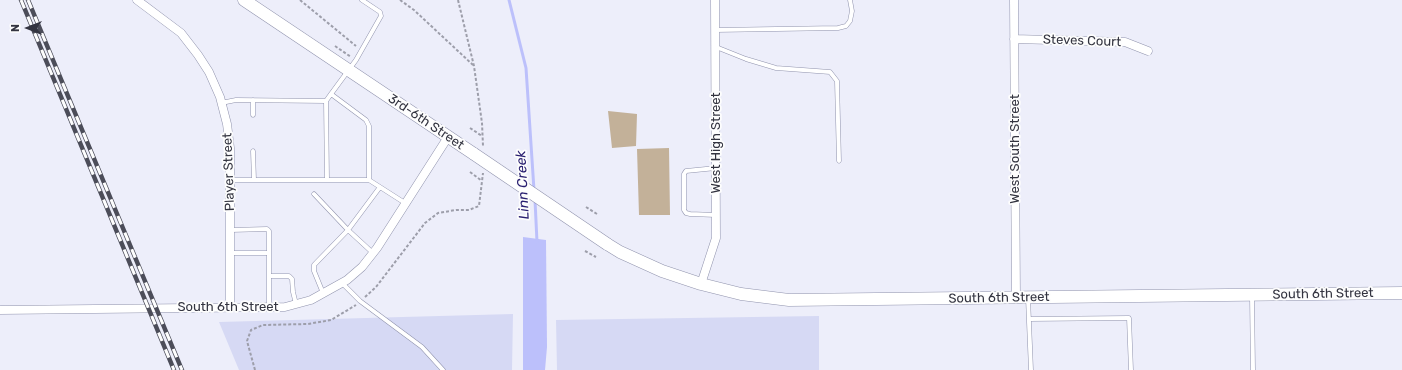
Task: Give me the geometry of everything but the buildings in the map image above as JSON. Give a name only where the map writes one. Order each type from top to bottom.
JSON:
[{"type":"main road","name":"3rd-6th Street","points":[[244,0],[607,244]]},
{"type":"main road","name":"South 6th Street","points":[[607,244],[620,252],[662,271],[701,284],[741,294],[789,300],[1402,293]]},
{"type":"street","name":"Player Street","points":[[137,0],[181,32],[209,72],[221,103],[227,124],[230,148],[230,307]]},
{"type":"street","name":"West High Street","points":[[701,284],[716,238],[715,0]]},
{"type":"street","name":"West South Street","points":[[1014,0],[1022,298]]},
{"type":"street","name":"Steves Court","points":[[1014,39],[1125,42],[1148,51]]},
{"type":"street","name":"South 6th Street","points":[[0,310],[285,307],[296,304],[323,293],[342,283],[362,267],[373,253],[448,137]]},
{"type":"lane","points":[[327,180],[326,101],[349,70],[381,16],[380,12],[362,0]]},
{"type":"lane","points":[[716,30],[838,28],[846,26],[850,21],[852,11],[850,0]]},
{"type":"lane","points":[[716,47],[746,59],[776,68],[830,72],[838,81],[839,161]]},
{"type":"lane","points":[[331,94],[366,120],[369,126],[369,180]]},
{"type":"lane","points":[[221,103],[236,100],[326,101]]},
{"type":"lane","points":[[253,100],[253,115]]},
{"type":"lane","points":[[253,152],[254,180]]},
{"type":"lane","points":[[716,168],[691,169],[686,171],[684,174],[684,210],[686,213],[690,214],[716,215]]},
{"type":"lane","points":[[230,180],[369,180],[405,204]]},
{"type":"lane","points":[[323,293],[314,270],[314,265],[348,230],[380,187]]},
{"type":"lane","points":[[314,194],[348,230],[373,253]]},
{"type":"lane","points":[[231,230],[267,229],[269,231],[269,307]]},
{"type":"lane","points":[[230,253],[269,253]]},
{"type":"lane","points":[[269,276],[290,276],[292,279],[296,304]]},
{"type":"lane","points":[[342,283],[360,301],[422,348],[443,370]]},
{"type":"lane","points":[[1252,295],[1253,370]]},
{"type":"lane","points":[[1022,298],[1029,319],[1031,370]]},
{"type":"lane","points":[[1029,319],[1130,318],[1131,370]]},
{"type":"path","points":[[300,0],[361,50]]},
{"type":"path","points":[[400,0],[414,10],[474,66],[458,0]]},
{"type":"path","points":[[470,128],[483,137]]},
{"type":"path","points":[[470,172],[482,182]]},
{"type":"path","points":[[586,207],[597,214]]},
{"type":"path","points":[[586,251],[596,257]]},
{"type":"shaded area","points":[[513,314],[512,370],[239,370],[219,322]]},
{"type":"shaded area","points":[[819,316],[819,370],[557,370],[556,320]]},
{"type":"water","points":[[523,237],[546,240],[547,347],[545,370],[523,370]]},
{"type":"waterway","name":"Linn Creek","points":[[509,0],[526,68],[534,190]]},
{"type":"waterway","name":"Linn Creek","points":[[535,200],[537,242]]},
{"type":"railway","points":[[21,0],[174,370]]},
{"type":"railway","points":[[28,0],[182,370]]}]
